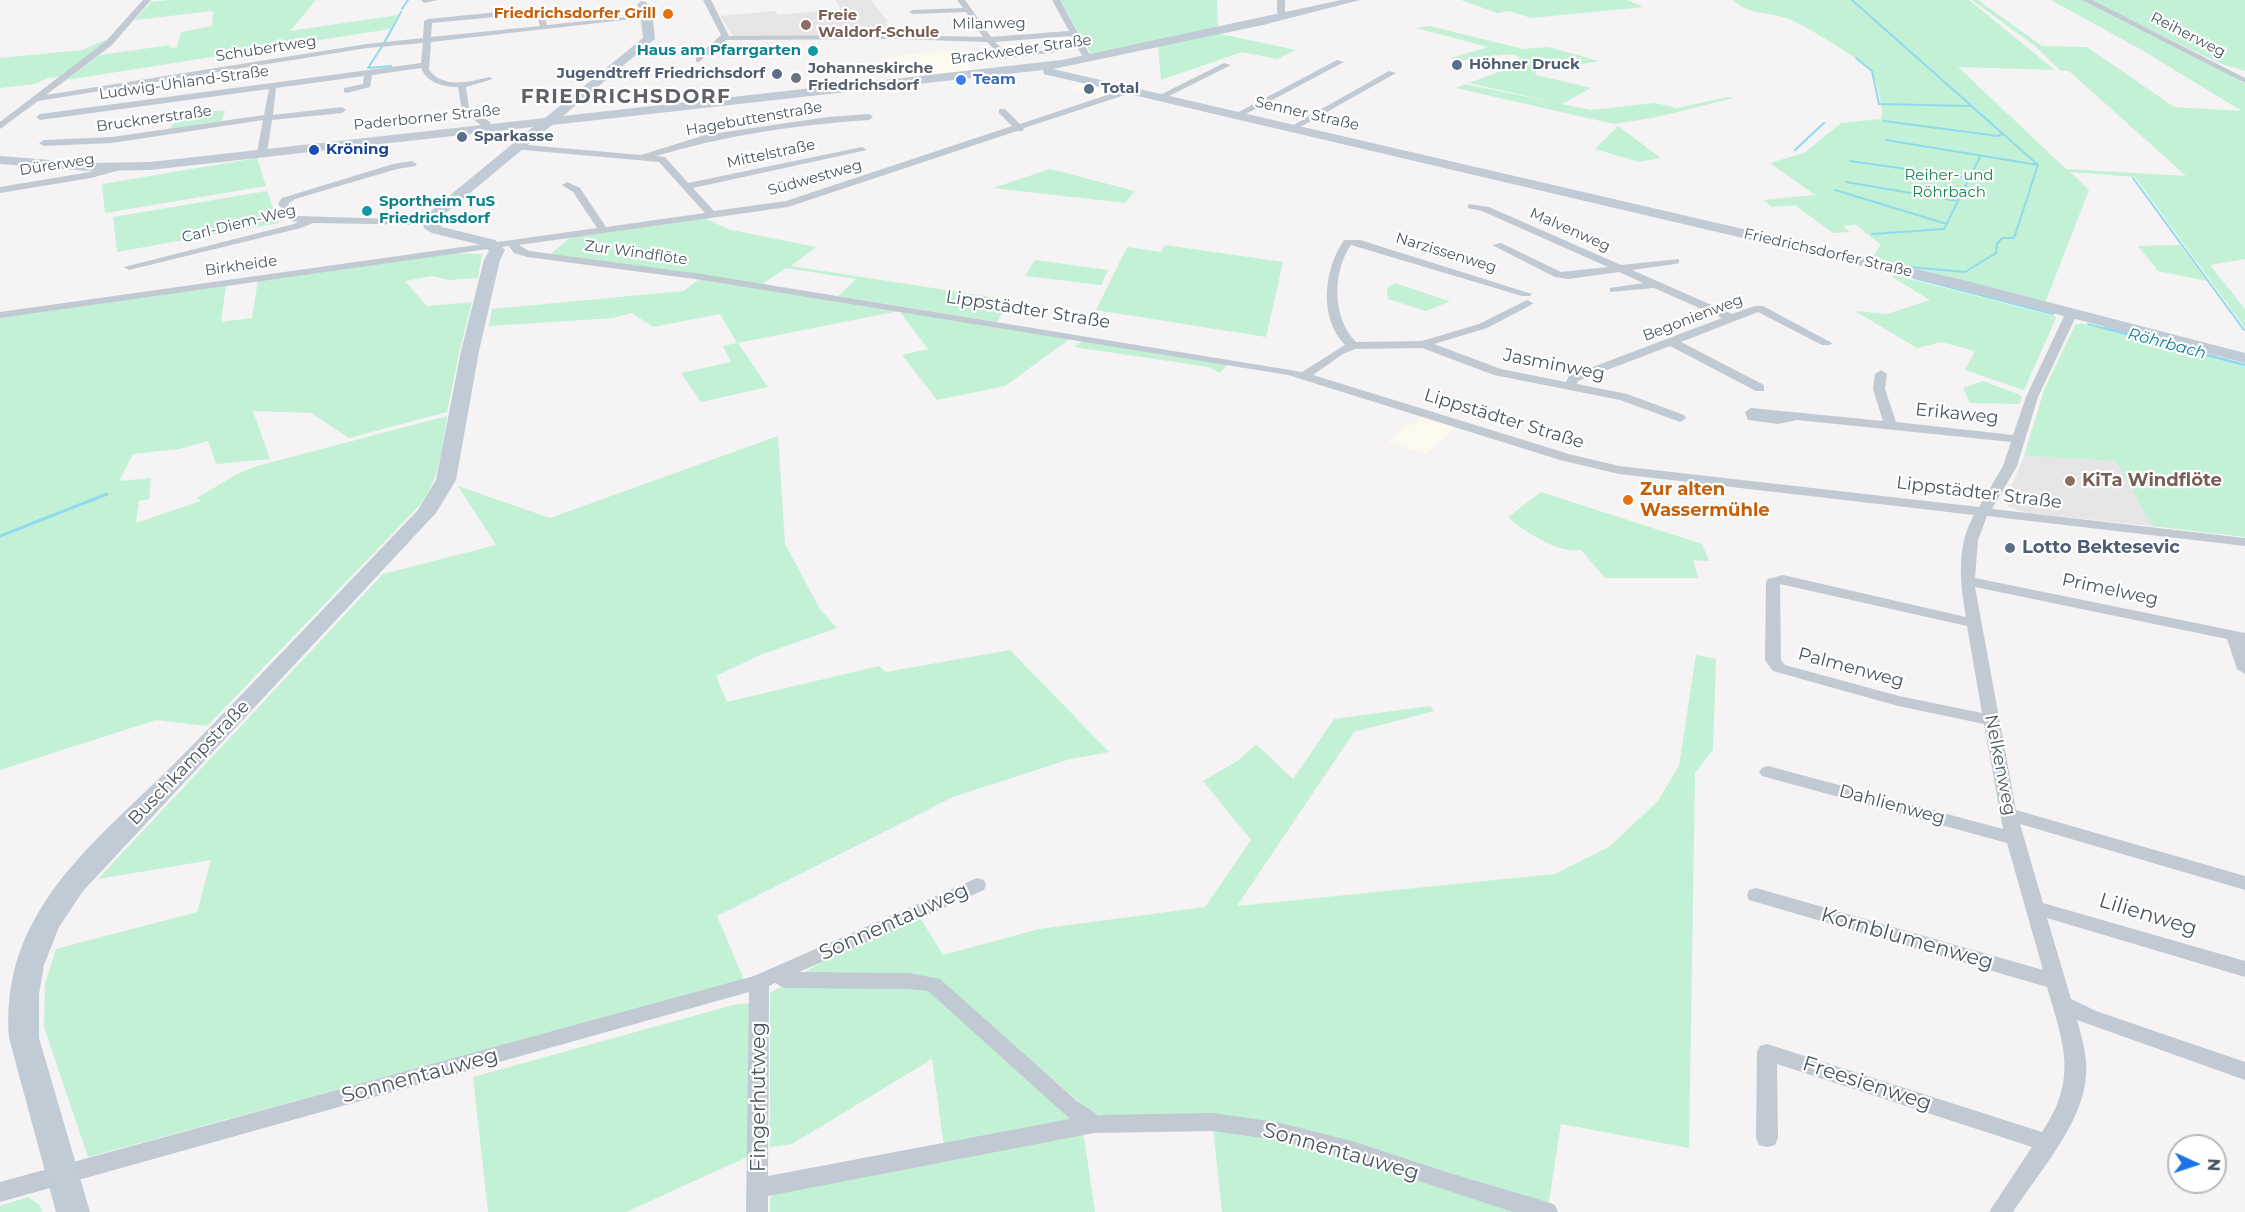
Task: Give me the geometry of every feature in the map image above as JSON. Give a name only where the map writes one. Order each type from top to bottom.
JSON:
[{"type":"main road","name":"Brackweder Straße","points":[[548,121],[1039,66],[1090,58],[1355,0]]},
{"type":"main road","points":[[491,252],[460,237],[438,230],[428,223],[434,214],[649,39],[650,34],[643,9]]},
{"type":"main road","name":"Senner Straße","points":[[1039,66],[1197,106],[1408,155]]},
{"type":"main road","name":"Paderborner Straße","points":[[0,160],[117,168],[548,121]]},
{"type":"main road","name":"Friedrichsdorfer Straße","points":[[1408,155],[2072,312],[2245,358]]},
{"type":"main road","name":"Buschkampstraße","points":[[73,1212],[24,1038],[21,1008],[33,952],[47,922],[66,894],[98,857],[426,513],[446,480],[491,252]]},
{"type":"street","points":[[0,126],[109,43],[147,0]]},
{"type":"street","points":[[424,1],[434,0]]},
{"type":"street","points":[[699,60],[725,35],[707,0]]},
{"type":"street","points":[[961,0],[989,40],[1005,57]]},
{"type":"street","points":[[1056,0],[1090,58]]},
{"type":"street","points":[[1281,0],[1283,17]]},
{"type":"street","name":"Reiherweg","points":[[2086,0],[2245,81]]},
{"type":"street","name":"Schubertweg","points":[[36,99],[367,46],[503,35],[643,9]]},
{"type":"street","points":[[489,79],[462,87],[428,75],[425,65],[428,21],[539,10],[544,27]]},
{"type":"street","points":[[913,12],[968,10]]},
{"type":"street","name":"Milanweg","points":[[724,38],[897,37],[989,40],[1074,33]]},
{"type":"street","points":[[984,59],[1052,52]]},
{"type":"street","points":[[1237,115],[1340,62]]},
{"type":"street","name":"Ludwig-Uhland-Straße","points":[[40,117],[271,85],[338,65],[368,71],[425,65]]},
{"type":"street","points":[[1161,97],[1227,65]]},
{"type":"street","points":[[347,90],[368,85],[368,71]]},
{"type":"street","points":[[1292,128],[1392,73]]},
{"type":"street","points":[[264,153],[267,117],[273,89],[271,85]]},
{"type":"street","points":[[462,87],[465,109],[489,128]]},
{"type":"street","name":"Südwestweg","points":[[491,252],[513,244],[797,202],[1131,90]]},
{"type":"street","name":"Brucknerstraße","points":[[44,143],[112,140],[267,117],[342,110]]},
{"type":"street","points":[[1002,111],[1020,129]]},
{"type":"street","name":"Hagebuttenstraße","points":[[645,156],[705,138],[828,120],[869,117]]},
{"type":"street","points":[[516,147],[662,159],[712,215]]},
{"type":"street","name":"Mittelstraße","points":[[686,186],[861,150]]},
{"type":"street","points":[[311,219],[292,217],[283,202],[292,196],[396,166],[412,164]]},
{"type":"street","name":"Dürerweg","points":[[0,190],[98,174],[117,168]]},
{"type":"street","points":[[567,185],[577,190],[604,231]]},
{"type":"street","name":"Malvenweg","points":[[1471,206],[1485,209],[1731,318]]},
{"type":"street","name":"Carl-Diem-Weg","points":[[129,267],[297,226],[311,219],[428,223]]},
{"type":"street","name":"Narzissenweg","points":[[1353,346],[1338,330],[1333,284],[1345,245],[1356,242],[1527,298],[1483,326],[1423,344]]},
{"type":"street","name":"Zur Windflöte","points":[[513,244],[518,251],[527,254],[759,286]]},
{"type":"street","points":[[1497,245],[1559,275],[1579,276],[1675,261]]},
{"type":"street","name":"Birkheide","points":[[0,315],[491,252]]},
{"type":"street","points":[[1614,290],[1656,285]]},
{"type":"street","name":"Lippstädter Straße","points":[[759,286],[1306,375],[1606,468],[2245,542]]},
{"type":"street","name":"Begonienweg","points":[[1569,385],[1573,379],[1759,309],[1826,343]]},
{"type":"street","name":"Nelkenweg","points":[[2000,1212],[2049,1143],[2071,1104],[2075,1084],[2075,1050],[2008,814],[1967,581],[1973,532],[2010,466],[2032,397],[2072,312]]},
{"type":"street","points":[[1672,342],[1760,388]]},
{"type":"street","points":[[1306,375],[1339,352],[1353,346],[1423,344]]},
{"type":"street","name":"Jasminweg","points":[[1423,344],[1498,372],[1623,397],[1680,418]]},
{"type":"street","name":"Erikaweg","points":[[1881,374],[1878,383],[1891,425]]},
{"type":"street","name":"Erikaweg","points":[[1798,416],[2019,440]]},
{"type":"street","name":"Palmenweg","points":[[1974,623],[1783,579],[1773,582],[1773,660],[1779,668],[1898,701],[1991,720]]},
{"type":"street","name":"Primelweg","points":[[1967,581],[2239,636]]},
{"type":"street","points":[[2239,636],[2245,669]]},
{"type":"street","name":"Dahlienweg","points":[[1768,772],[2016,838]]},
{"type":"street","points":[[2008,814],[2245,883]]},
{"type":"street","name":"Sonnentauweg","points":[[0,1192],[768,978],[977,885]]},
{"type":"street","name":"Kornblumenweg","points":[[1756,895],[2057,982]]},
{"type":"street","name":"Lilienweg","points":[[2036,908],[2245,969]]},
{"type":"street","name":"Sonnentauweg","points":[[768,978],[909,981],[933,984],[1069,1107],[1094,1124]]},
{"type":"street","name":"Fingerhutweg","points":[[757,1212],[768,978]]},
{"type":"street","points":[[2062,1004],[2090,1017],[2245,1071]]},
{"type":"street","name":"Freesienweg","points":[[1767,1138],[1767,1052],[2049,1143]]},
{"type":"street","name":"Sonnentauweg","points":[[758,1188],[1094,1124],[1214,1122],[1276,1131],[1352,1150],[1443,1181],[1547,1212]]},
{"type":"shaded area","name":"Freie Waldorf-Schule","points":[[835,0],[871,0],[888,22],[885,23],[889,27],[880,28],[885,36],[733,36],[720,16],[775,11],[778,15],[841,9]]},
{"type":"shaded area","points":[[957,49],[975,72],[895,81],[879,58]]},
{"type":"shaded area","points":[[1085,81],[1122,90],[1101,100],[1071,88]]},
{"type":"shaded area","points":[[1424,416],[1457,426],[1426,454],[1388,442],[1409,424],[1414,425]]},
{"type":"shaded area","name":"KiTa Windflöte","points":[[2024,456],[2116,461],[2152,526],[2028,513],[2009,507],[2005,502]]},
{"type":"green space","points":[[316,0],[290,31],[398,15],[390,29],[66,80],[100,55],[170,45],[171,48],[177,47],[181,32],[212,26],[213,11],[135,20],[151,2]]},
{"type":"green space","points":[[1060,0],[1217,0],[1218,28],[1093,54],[1090,53]]},
{"type":"green space","points":[[1461,0],[1627,0],[1643,7],[1531,18],[1509,11],[1497,13]]},
{"type":"green space","name":"Reiher- und Röhrbach","points":[[1733,0],[1969,0],[2055,70],[1958,67],[2066,169],[2186,176],[2069,71],[2061,71],[2035,46],[1972,0],[1978,0],[2042,46],[2087,47],[2174,107],[2242,111],[2140,49],[2051,0],[2083,0],[2208,62],[2245,84],[2245,259],[2210,265],[2245,309],[2245,328],[2135,177],[2070,172],[2089,190],[2045,303],[1870,260],[1881,245],[1856,225],[1843,226],[1850,232],[1833,233],[1795,205],[1772,207],[1763,200],[1815,195],[1770,163],[1804,153],[1841,123],[1881,119],[1882,109],[1876,81],[1866,66],[1796,22],[1746,9]]},
{"type":"green space","points":[[2089,0],[2245,0],[2245,71],[2219,63]]},
{"type":"green space","points":[[1429,26],[1523,49],[1548,47],[1599,61],[1535,72],[1536,75],[1591,88],[1562,104],[1469,83],[1517,65],[1509,62],[1521,57],[1503,54],[1469,60],[1451,58],[1488,47],[1416,28]]},
{"type":"green space","points":[[1216,33],[1296,50],[1277,59],[1242,52],[1161,80],[1158,46]]},
{"type":"green space","points":[[105,40],[107,43],[62,77],[47,78],[36,84],[0,88],[0,58],[82,50]]},
{"type":"green space","points":[[1465,84],[1591,110],[1655,103],[1677,108],[1728,97],[1733,98],[1657,117],[1614,124],[1456,88]]},
{"type":"green space","points":[[225,110],[222,121],[169,129],[183,114]]},
{"type":"green space","points":[[1618,126],[1661,158],[1639,162],[1595,149]]},
{"type":"green space","points":[[257,158],[266,186],[105,213],[102,184]]},
{"type":"green space","points":[[1050,169],[1135,191],[1125,203],[993,188]]},
{"type":"green space","points":[[267,191],[279,223],[117,252],[113,217]]},
{"type":"green space","points":[[705,218],[727,229],[816,247],[791,266],[1010,300],[997,322],[838,296],[856,279],[786,268],[762,284],[549,255],[571,237]]},
{"type":"green space","points":[[1165,245],[1283,262],[1266,337],[1096,310],[1127,247],[1161,252]]},
{"type":"green space","points":[[2180,245],[2207,281],[2158,271],[2138,246]]},
{"type":"green space","points":[[451,253],[482,254],[478,278],[449,280],[432,276],[405,281],[427,306],[472,302],[447,412],[349,438],[311,413],[253,411],[270,459],[216,464],[208,441],[179,449],[133,454],[119,481],[151,478],[149,499],[139,501],[136,523],[201,501],[197,498],[239,473],[257,466],[447,416],[436,475],[419,506],[207,726],[156,720],[0,770],[0,317],[226,285],[221,322],[252,318],[258,280]]},
{"type":"green space","points":[[1035,260],[1108,270],[1101,285],[1025,276]]},
{"type":"green space","points":[[1894,275],[2055,316],[2024,390],[1965,370],[1975,351],[1941,342],[1917,348],[1855,311],[1887,314],[1930,300],[1892,277]]},
{"type":"green space","points":[[700,279],[1071,338],[1005,386],[937,400],[902,355],[928,349],[899,311],[738,343],[768,387],[701,402],[681,373],[731,362],[723,346],[737,343],[720,314],[653,327],[632,313],[613,318],[489,326],[492,309],[683,291]]},
{"type":"green space","points":[[1395,283],[1451,301],[1426,311],[1388,299],[1387,288]]},
{"type":"green space","points":[[2081,323],[2245,367],[2245,537],[2152,526],[2116,461],[2024,456],[2044,390],[2075,325]]},
{"type":"green space","points":[[1084,340],[1228,364],[1220,373],[1209,367],[1074,347]]},
{"type":"green space","points":[[1983,381],[2018,394],[2022,397],[2019,404],[1970,403],[1963,388]]},
{"type":"green space","points":[[778,436],[785,544],[820,609],[837,628],[760,655],[716,676],[727,702],[879,666],[886,672],[1010,650],[1109,752],[1070,759],[953,797],[717,916],[744,980],[88,1157],[44,1027],[45,984],[56,949],[197,912],[211,860],[98,879],[383,574],[496,545],[458,486],[550,518]]},
{"type":"green space","points":[[1541,492],[1702,544],[1709,561],[1693,560],[1698,578],[1605,578],[1581,550],[1562,549],[1542,541],[1508,517]]},
{"type":"green space","points":[[1696,655],[1716,659],[1713,750],[1695,773],[1689,1148],[1561,1124],[1548,1207],[1352,1143],[1094,1114],[988,1025],[1074,1122],[944,1147],[932,1059],[792,1144],[770,1147],[770,993],[825,960],[921,919],[943,955],[1039,929],[1205,907],[1251,840],[1203,781],[1239,760],[1256,744],[1293,779],[1334,719],[1430,706],[1434,711],[1354,732],[1237,906],[1555,874],[1609,847],[1657,802],[1679,766]]},
{"type":"green space","points":[[750,1003],[747,1157],[626,1212],[488,1212],[473,1077],[733,1005]]},
{"type":"green space","points":[[1213,1128],[1276,1137],[1350,1155],[1440,1188],[1519,1212],[1222,1212]]},
{"type":"green space","points":[[1083,1131],[1095,1212],[770,1212],[770,1198],[778,1190]]},
{"type":"green space","points":[[28,1197],[40,1205],[42,1212],[0,1212],[0,1206]]},
{"type":"waterway","points":[[402,9],[408,0]]},
{"type":"waterway","points":[[1852,0],[2038,165]]},
{"type":"waterway","points":[[384,43],[401,12]]},
{"type":"waterway","points":[[383,45],[368,68],[391,66]]},
{"type":"waterway","points":[[1856,58],[1872,71],[1879,104],[1970,106]]},
{"type":"waterway","points":[[1884,121],[1998,136],[2002,134]]},
{"type":"waterway","points":[[1795,150],[1824,123]]},
{"type":"waterway","points":[[1886,140],[2038,165]]},
{"type":"waterway","points":[[1958,201],[1980,157]]},
{"type":"waterway","points":[[1850,161],[1969,178]]},
{"type":"waterway","name":"Röhrbach","points":[[1909,267],[1965,272],[1996,253],[1997,244],[2002,238],[2014,238],[2038,165]]},
{"type":"waterway","points":[[2133,178],[2244,330]]},
{"type":"waterway","points":[[1846,182],[1958,201]]},
{"type":"waterway","points":[[1835,190],[1947,224]]},
{"type":"waterway","points":[[1947,224],[1958,201]]},
{"type":"waterway","points":[[1872,234],[1944,229],[1947,224]]},
{"type":"waterway","name":"Röhrbach","points":[[1914,278],[2053,314]]},
{"type":"waterway","name":"Röhrbach","points":[[2088,324],[2111,330]]},
{"type":"waterway","name":"Röhrbach","points":[[2105,328],[2245,365]]},
{"type":"waterway","points":[[0,536],[107,494]]},
{"type":"place","name":"Friedrichsdorfer Grill","points":[[668,14]]},
{"type":"place","name":"Freie Waldorf-Schule","points":[[806,25]]},
{"type":"place","name":"Haus am Pfarrgarten","points":[[813,51]]},
{"type":"place","name":"Höhner Druck","points":[[1457,65]]},
{"type":"place","name":"Jugendtreff Friedrichsdorf","points":[[777,74]]},
{"type":"place","name":"Johanneskirche Friedrichsdorf","points":[[796,78]]},
{"type":"place","name":"Team","points":[[961,80]]},
{"type":"place","name":"Total","points":[[1089,89]]},
{"type":"place","name":"Sparkasse","points":[[462,137]]},
{"type":"place","name":"Kröning","points":[[314,150]]},
{"type":"place","name":"Sportheim TuS Friedrichsdorf","points":[[367,211]]},
{"type":"place","name":"KiTa Windflöte","points":[[2070,481]]},
{"type":"place","name":"Zur alten Wassermühle","points":[[1628,500]]},
{"type":"place","name":"Lotto Bektesevic","points":[[2010,548]]},
{"type":"district","name":"FRIEDRICHSDORF","points":[[626,97]]}]
